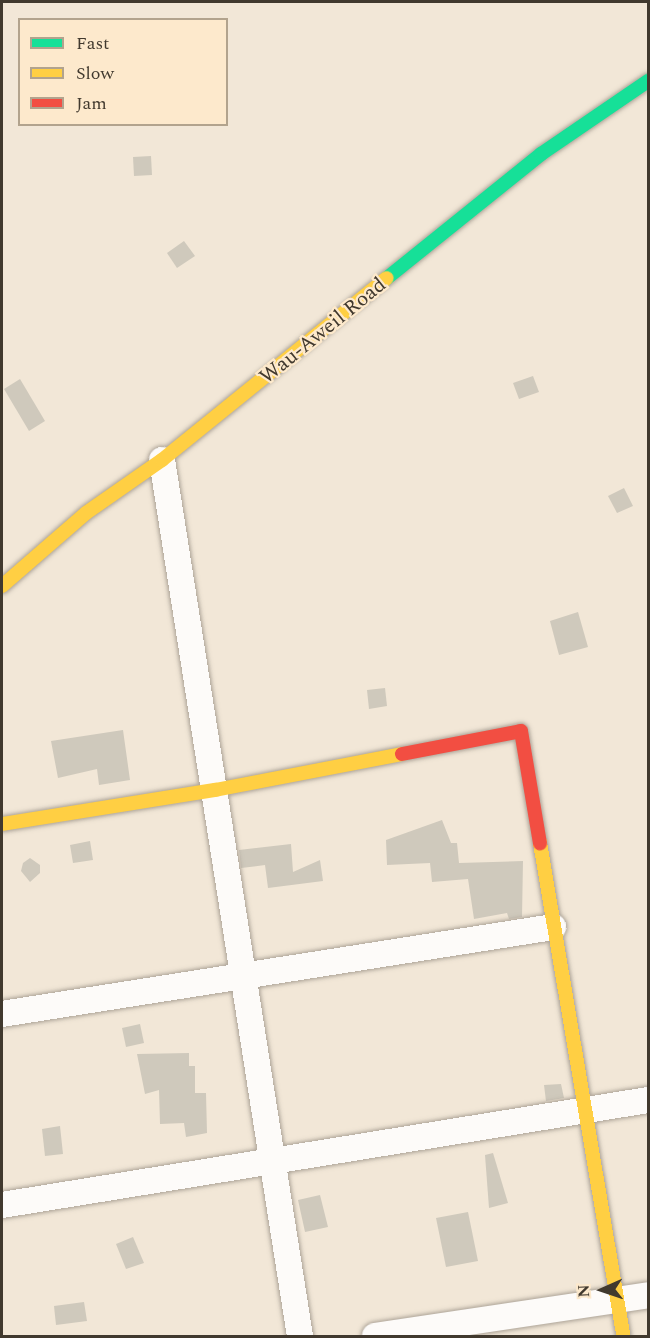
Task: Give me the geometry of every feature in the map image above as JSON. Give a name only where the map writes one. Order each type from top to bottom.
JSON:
[{"type":"street","name":"Wau-Aweil Road","points":[[2,586],[87,513],[162,460],[541,154],[648,81]]},
{"type":"street","points":[[162,460],[275,1162],[300,1336]]},
{"type":"street","points":[[2,824],[215,790],[521,731],[623,1336]]},
{"type":"street","points":[[2,1014],[553,927]]},
{"type":"street","points":[[2,1205],[648,1100]]},
{"type":"street","points":[[375,1336],[648,1295]]},
{"type":"building","points":[[151,156],[152,175],[134,176],[133,157]]},
{"type":"building","points":[[184,241],[195,256],[177,268],[167,253]]},
{"type":"building","points":[[533,376],[539,392],[519,399],[513,383]]},
{"type":"building","points":[[20,379],[45,421],[29,431],[4,389]]},
{"type":"building","points":[[624,488],[633,506],[617,513],[608,496]]},
{"type":"building","points":[[578,612],[588,647],[559,655],[550,621]]},
{"type":"building","points":[[385,688],[387,706],[369,709],[367,690]]},
{"type":"building","points":[[123,730],[130,780],[99,785],[97,769],[58,778],[51,741]]},
{"type":"building","points":[[442,820],[451,843],[457,843],[459,863],[523,861],[522,917],[509,919],[507,913],[474,919],[468,879],[432,882],[430,863],[387,865],[386,840]]},
{"type":"building","points":[[90,841],[93,860],[73,863],[70,845]]},
{"type":"building","points":[[291,844],[293,872],[320,860],[323,881],[268,888],[265,865],[241,868],[239,850]]},
{"type":"building","points":[[30,858],[40,865],[40,873],[30,882],[21,871],[23,863]]},
{"type":"building","points":[[140,1024],[144,1043],[126,1047],[122,1028]]},
{"type":"building","points":[[189,1053],[189,1066],[195,1066],[195,1093],[206,1093],[207,1133],[186,1137],[184,1123],[160,1124],[159,1090],[145,1094],[137,1054]]},
{"type":"building","points":[[561,1084],[564,1098],[546,1101],[544,1085]]},
{"type":"building","points":[[60,1126],[63,1154],[45,1156],[42,1129]]},
{"type":"building","points":[[493,1153],[508,1203],[489,1208],[485,1155]]},
{"type":"building","points":[[320,1195],[328,1227],[305,1232],[298,1200]]},
{"type":"building","points":[[468,1212],[478,1261],[446,1267],[436,1218]]},
{"type":"building","points":[[133,1237],[144,1263],[126,1269],[116,1244]]},
{"type":"building","points":[[84,1302],[87,1321],[56,1325],[54,1306]]},
{"type":"traffic: fast","points":[[387,278],[541,154],[648,81]]},
{"type":"traffic: slow","points":[[2,586],[86,513],[162,460],[387,278]]},
{"type":"traffic: slow","points":[[2,824],[215,790],[402,754]]},
{"type":"traffic: slow","points":[[540,843],[623,1336]]},
{"type":"traffic: jam","points":[[402,754],[521,731],[540,843]]}]
